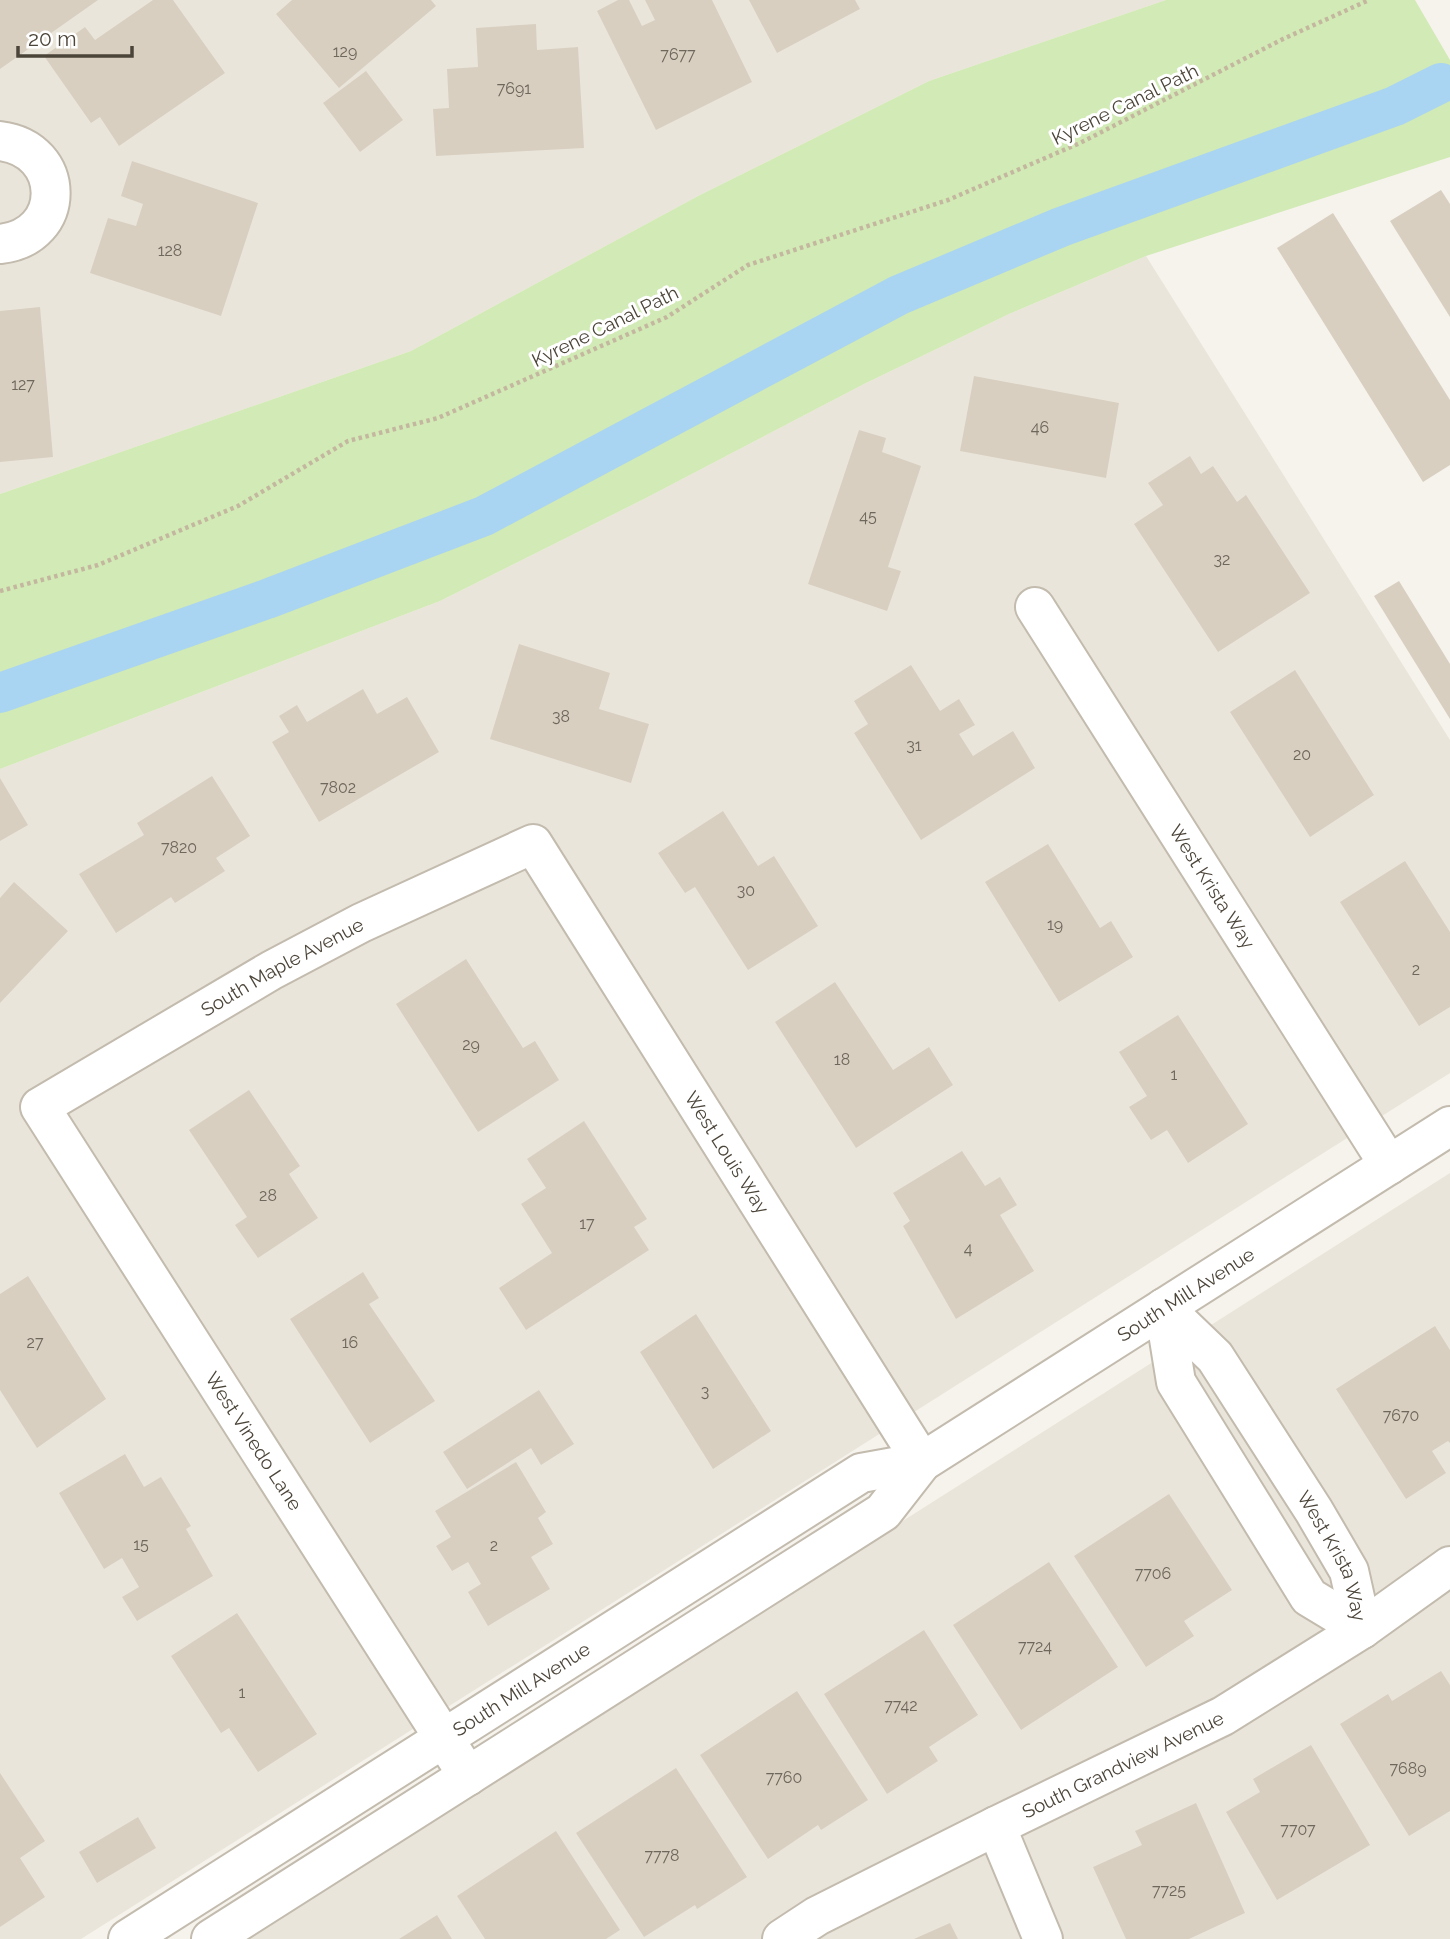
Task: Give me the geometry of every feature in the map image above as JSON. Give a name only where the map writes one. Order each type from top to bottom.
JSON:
[{"type":"street","points":[[0,141],[15,142],[30,150],[42,162],[49,177],[51,194],[48,211],[40,226],[27,237],[0,244]]},
{"type":"street","name":"West Krista Way","points":[[1035,607],[1389,1165]]},
{"type":"street","name":"South Maple Avenue","points":[[40,1107],[283,964],[361,923],[533,844]]},
{"type":"street","name":"West Louis Way","points":[[533,844],[922,1462]]},
{"type":"street","name":"West Vinedo Lane","points":[[40,1107],[468,1776]]},
{"type":"street","name":"South Mill Avenue","points":[[211,1939],[883,1512],[922,1462],[1450,1126]]},
{"type":"street","name":"West Krista Way","points":[[1164,1308],[1215,1357],[1292,1478],[1349,1571],[1363,1629]]},
{"type":"street","name":"West Krista Way","points":[[1164,1308],[1176,1382],[1309,1597],[1363,1629]]},
{"type":"street","name":"South Mill Avenue","points":[[128,1939],[861,1474],[922,1462]]},
{"type":"street","points":[[1251,1503],[1292,1478]]},
{"type":"street","name":"South Grandview Avenue","points":[[782,1939],[817,1916],[1223,1716],[1363,1629],[1450,1566]]},
{"type":"street","points":[[996,1826],[1043,1939]]},
{"type":"path","name":"Kyrene Canal Path","points":[[0,591],[98,565],[238,506],[348,441],[438,418],[667,317],[748,265],[948,200],[1080,143],[1283,39],[1369,0]]},
{"type":"shaded area","points":[[0,0],[1166,0],[929,81],[700,195],[411,351],[0,494]]},
{"type":"shaded area","points":[[1146,256],[1450,740],[1450,1073],[81,1939],[0,1939],[0,769],[440,601],[644,499],[864,384],[1009,314]]},
{"type":"shaded area","points":[[1450,1173],[1450,1939],[242,1939],[898,1524]]},
{"type":"green space","points":[[1166,0],[1415,0],[1450,60],[1450,157],[1146,256],[1009,314],[864,384],[644,499],[440,601],[0,769],[0,494],[411,351],[700,195],[929,81]]},
{"type":"building","points":[[0,0],[98,0],[0,69]]},
{"type":"building","points":[[153,0],[173,0],[225,73],[119,146],[100,117],[91,123],[44,56],[85,27],[95,40]]},
{"type":"building","points":[[292,0],[431,0],[436,6],[339,88],[276,14]]},
{"type":"building","points":[[618,0],[629,0],[642,26],[655,20],[645,0],[712,0],[752,82],[656,130],[597,11]]},
{"type":"building","points":[[749,0],[855,0],[860,9],[777,53]]},
{"type":"building","points":[[536,24],[537,50],[578,47],[584,148],[436,156],[433,109],[449,108],[447,69],[478,67],[476,28]]},
{"type":"building","points":[[366,71],[403,120],[360,152],[323,103]]},
{"type":"building","points":[[132,161],[258,203],[221,316],[90,273],[108,218],[136,226],[143,204],[121,196]]},
{"type":"building","points":[[1441,190],[1450,204],[1450,317],[1390,221]]},
{"type":"building","points":[[1333,213],[1450,400],[1450,465],[1423,482],[1277,248]]},
{"type":"building","points":[[40,307],[53,457],[0,462],[0,311]]},
{"type":"building","points":[[974,376],[1119,403],[1106,478],[960,451]]},
{"type":"building","points":[[859,430],[886,438],[882,452],[921,466],[888,567],[901,571],[887,611],[808,584]]},
{"type":"building","points":[[1190,456],[1201,474],[1213,466],[1237,502],[1246,495],[1310,593],[1218,652],[1134,524],[1163,505],[1148,483]]},
{"type":"building","points":[[1399,581],[1450,664],[1450,719],[1374,596]]},
{"type":"building","points":[[519,644],[610,673],[599,709],[649,724],[631,783],[490,739]]},
{"type":"building","points":[[911,665],[940,711],[959,699],[975,725],[959,734],[973,756],[1013,731],[1035,768],[921,840],[854,733],[868,724],[854,701]]},
{"type":"building","points":[[1295,670],[1374,795],[1310,837],[1230,712]]},
{"type":"building","points":[[363,689],[377,714],[407,697],[439,752],[319,822],[272,742],[289,732],[279,716],[297,705],[307,722]]},
{"type":"building","points":[[212,776],[250,836],[216,858],[225,871],[175,903],[171,897],[116,933],[79,874],[144,835],[137,823]]},
{"type":"building","points":[[0,778],[28,825],[0,841]]},
{"type":"building","points":[[723,811],[758,866],[774,856],[818,926],[748,970],[695,887],[685,893],[658,853]]},
{"type":"building","points":[[1048,844],[1100,928],[1111,921],[1133,957],[1059,1002],[985,882]]},
{"type":"building","points":[[1405,861],[1450,932],[1450,1007],[1419,1026],[1340,902]]},
{"type":"building","points":[[14,882],[68,931],[0,1003],[0,898]]},
{"type":"building","points":[[466,959],[523,1048],[535,1041],[559,1080],[478,1132],[396,1004]]},
{"type":"building","points":[[835,982],[893,1070],[929,1047],[953,1085],[856,1148],[775,1022]]},
{"type":"building","points":[[1178,1015],[1248,1124],[1188,1163],[1167,1130],[1151,1140],[1129,1107],[1147,1096],[1119,1052]]},
{"type":"building","points":[[249,1090],[300,1166],[289,1174],[318,1218],[258,1258],[235,1225],[247,1217],[189,1130]]},
{"type":"building","points":[[584,1121],[647,1219],[634,1227],[649,1250],[526,1330],[499,1288],[552,1253],[521,1204],[546,1188],[527,1159]]},
{"type":"building","points":[[962,1151],[985,1186],[1000,1177],[1017,1205],[1000,1215],[1034,1271],[956,1319],[903,1226],[910,1221],[893,1193]]},
{"type":"building","points":[[363,1272],[379,1298],[369,1304],[435,1401],[370,1443],[290,1319]]},
{"type":"building","points":[[28,1276],[106,1399],[37,1448],[0,1390],[0,1294]]},
{"type":"building","points":[[696,1314],[771,1431],[713,1469],[640,1352]]},
{"type":"building","points":[[1435,1326],[1450,1350],[1450,1443],[1448,1441],[1432,1451],[1446,1473],[1406,1499],[1336,1389]]},
{"type":"building","points":[[539,1390],[574,1444],[541,1465],[531,1448],[467,1489],[443,1452]]},
{"type":"building","points":[[125,1454],[144,1487],[161,1477],[191,1526],[186,1529],[213,1576],[137,1621],[122,1597],[139,1587],[122,1558],[104,1569],[59,1493]]},
{"type":"building","points":[[516,1462],[546,1512],[538,1518],[553,1544],[531,1557],[550,1589],[488,1626],[468,1592],[481,1584],[468,1562],[452,1571],[436,1546],[451,1537],[435,1511]]},
{"type":"building","points":[[1169,1494],[1232,1590],[1184,1621],[1194,1636],[1146,1667],[1074,1556]]},
{"type":"building","points":[[1049,1562],[1118,1667],[1021,1730],[953,1625]]},
{"type":"building","points":[[237,1613],[317,1734],[258,1772],[229,1728],[221,1733],[171,1656]]},
{"type":"building","points":[[924,1630],[978,1715],[929,1747],[938,1761],[887,1794],[824,1694]]},
{"type":"building","points":[[1441,1671],[1450,1685],[1450,1811],[1409,1836],[1340,1724],[1388,1694],[1392,1701]]},
{"type":"building","points":[[797,1691],[868,1800],[821,1830],[818,1825],[768,1859],[700,1755]]},
{"type":"building","points":[[1311,1745],[1370,1845],[1277,1900],[1226,1812],[1260,1792],[1253,1779]]},
{"type":"building","points":[[676,1768],[747,1877],[697,1909],[695,1905],[644,1937],[576,1833]]},
{"type":"building","points":[[0,1773],[45,1841],[20,1858],[45,1897],[0,1927]]},
{"type":"building","points":[[1196,1803],[1245,1913],[1189,1939],[1126,1939],[1093,1867],[1142,1845],[1135,1831]]},
{"type":"building","points":[[138,1817],[156,1848],[97,1883],[79,1852]]},
{"type":"building","points":[[556,1831],[620,1930],[606,1939],[485,1939],[457,1896]]},
{"type":"building","points":[[437,1915],[452,1939],[399,1939]]},
{"type":"building","points":[[950,1923],[958,1939],[914,1939]]},
{"type":"waterway","points":[[0,693],[267,599],[484,516],[899,295],[1061,227],[1395,106],[1441,83]]}]
